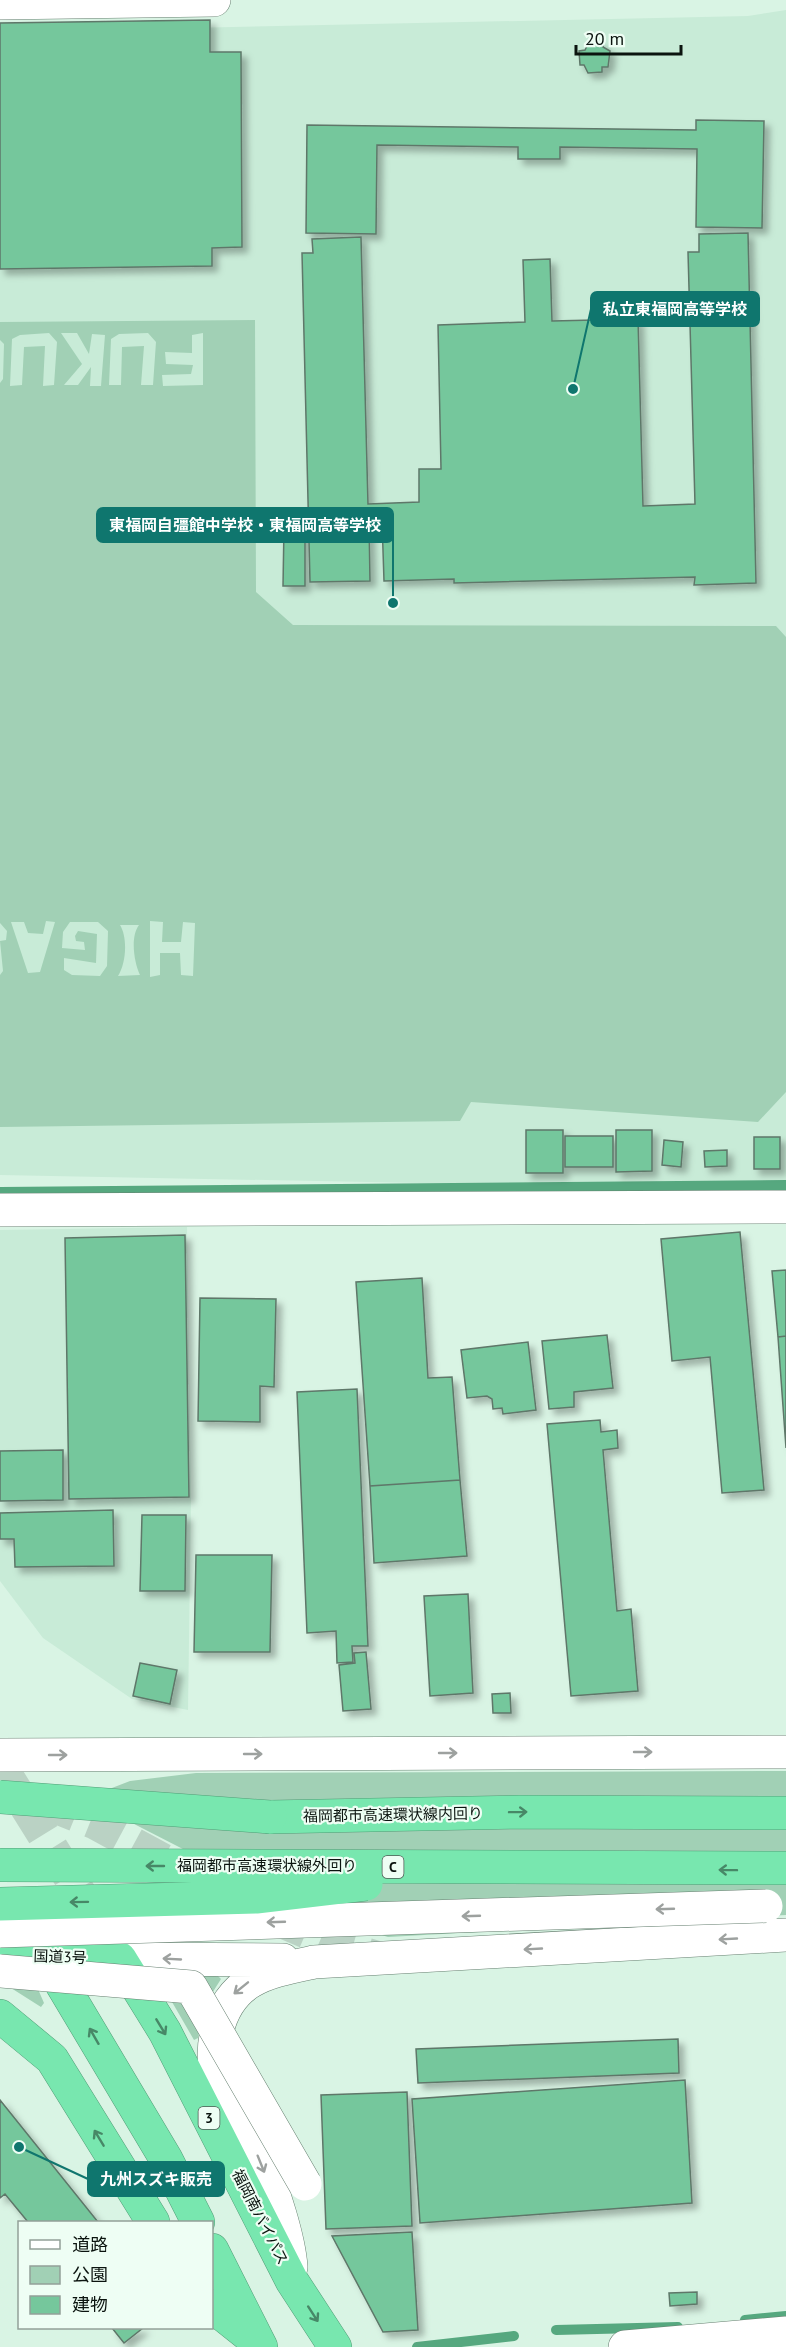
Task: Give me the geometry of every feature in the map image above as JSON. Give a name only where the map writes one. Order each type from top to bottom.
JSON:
[{"type":"highway","points":[[0,1797],[270,1817]]},
{"type":"highway","name":"福岡都市高速環状線内回り","points":[[0,1815],[270,1817],[519,1812],[786,1813]]},
{"type":"highway","name":"福岡都市高速環状線外回り","points":[[0,1865],[786,1868]]},
{"type":"highway","points":[[0,1904],[256,1897],[514,1867]]},
{"type":"highway","name":"国道3号","points":[[0,1955],[120,1959]]},
{"type":"highway","points":[[45,1956],[166,2159],[197,2221]]},
{"type":"highway","name":"福岡南バイパス","points":[[120,1959],[165,2032],[292,2281],[334,2347]]},
{"type":"highway","points":[[0,2016],[52,2059],[152,2221]]},
{"type":"highway","points":[[213,2252],[259,2344]]},
{"type":"highway","points":[[213,2307],[259,2344]]},
{"type":"street","points":[[0,3],[214,0]]},
{"type":"street","points":[[0,1210],[786,1207]]},
{"type":"street","points":[[0,1755],[786,1752]]},
{"type":"street","points":[[0,1931],[786,1904]]},
{"type":"street","points":[[120,1959],[219,1962],[378,1957],[786,1935]]},
{"type":"street","points":[[292,2281],[290,2251],[261,2162],[219,2082],[213,2048],[220,2018],[235,1991],[253,1979],[274,1971],[314,1962],[378,1957]]},
{"type":"street","points":[[0,1971],[191,1987],[305,2184]]},
{"type":"street","points":[[625,2347],[786,2333]]},
{"type":"shaded area","points":[[786,10],[786,1190],[0,1175],[0,32],[748,16]]},
{"type":"shaded area","points":[[187,1227],[191,1500],[188,1710],[132,1699],[43,1638],[0,1581],[0,1230]]},
{"type":"green space","points":[[255,320],[256,592],[293,625],[776,626],[786,637],[786,1092],[758,1122],[471,1102],[460,1121],[0,1127],[0,975],[3,971],[0,941],[6,940],[7,931],[0,923],[0,383],[3,379],[4,344],[0,340],[0,322]],"holes":[[[49,333],[57,342],[54,385],[43,386],[45,346],[24,347],[22,385],[10,386],[12,339],[20,335]],[[61,333],[77,333],[89,354],[92,334],[105,335],[101,386],[90,386],[91,367],[78,385],[64,385],[82,364]],[[148,333],[156,342],[153,385],[141,385],[144,346],[122,347],[121,385],[109,385],[111,339],[119,334]],[[203,333],[203,385],[163,386],[162,375],[191,374],[193,365],[166,364],[165,352],[192,353],[192,335]],[[46,921],[55,922],[40,972],[28,973],[11,922],[24,922],[28,933],[43,934]],[[150,921],[163,922],[162,942],[181,942],[183,922],[195,923],[193,976],[181,975],[180,953],[160,953],[160,975],[150,977]],[[70,922],[98,922],[108,931],[107,966],[100,976],[72,975],[64,970],[64,958],[96,963],[97,934],[78,931],[75,936],[76,941],[84,942],[85,950],[62,948],[63,932]],[[120,925],[139,925],[136,930],[134,950],[140,975],[118,976],[124,958],[124,937]]]},
{"type":"green space","points":[[786,1771],[786,1915],[388,1937],[304,1911],[99,1806],[99,1793],[130,1781],[196,1773]]},
{"type":"green space","points":[[28,1966],[44,2003],[41,2007],[0,1981]]},
{"type":"green space","points":[[217,1975],[221,1979],[204,2006],[198,2038],[194,2040],[157,1976]]},
{"type":"building","points":[[210,20],[210,52],[241,52],[242,247],[212,248],[212,266],[0,269],[0,23]]},
{"type":"building","points":[[603,43],[603,47],[610,51],[608,67],[602,67],[602,72],[588,73],[584,65],[580,65],[579,51],[585,50],[588,44]]},
{"type":"building","points":[[696,120],[764,121],[762,228],[696,227],[697,149],[560,147],[560,159],[518,159],[518,147],[377,145],[376,234],[306,233],[307,125],[696,130]]},
{"type":"building","points":[[748,233],[756,583],[694,585],[695,577],[454,583],[454,579],[384,581],[382,520],[369,521],[370,581],[310,582],[302,253],[313,253],[312,239],[361,237],[368,504],[419,502],[419,469],[441,469],[438,325],[525,322],[523,260],[550,259],[552,321],[638,319],[643,506],[695,504],[688,252],[699,252],[699,234]]},
{"type":"building","points":[[284,527],[305,527],[305,586],[283,586]]},
{"type":"building","points":[[526,1130],[563,1130],[563,1173],[526,1173]]},
{"type":"building","points":[[616,1130],[652,1130],[652,1171],[616,1172]]},
{"type":"building","points":[[565,1136],[613,1136],[613,1167],[565,1167]]},
{"type":"building","points":[[754,1137],[780,1137],[780,1169],[754,1169]]},
{"type":"building","points":[[664,1140],[683,1142],[681,1167],[662,1165]]},
{"type":"building","points":[[727,1150],[727,1166],[705,1167],[704,1151]]},
{"type":"building","points":[[740,1232],[764,1490],[722,1493],[710,1357],[672,1361],[661,1239]]},
{"type":"building","points":[[185,1235],[189,1497],[69,1499],[65,1238]]},
{"type":"building","points":[[786,1270],[786,1336],[778,1337],[772,1271]]},
{"type":"building","points":[[422,1278],[428,1378],[452,1377],[460,1480],[370,1486],[356,1282]]},
{"type":"building","points":[[200,1298],[276,1299],[274,1387],[260,1386],[260,1422],[198,1421]]},
{"type":"building","points":[[607,1335],[613,1388],[574,1392],[574,1407],[549,1409],[542,1341]]},
{"type":"building","points":[[786,1336],[786,1448],[778,1337]]},
{"type":"building","points":[[528,1342],[536,1410],[503,1414],[502,1408],[493,1409],[492,1399],[487,1396],[467,1398],[461,1350]]},
{"type":"building","points":[[357,1389],[368,1646],[352,1646],[353,1662],[337,1663],[336,1631],[307,1633],[297,1392]]},
{"type":"building","points":[[600,1420],[601,1432],[617,1430],[618,1448],[603,1450],[617,1611],[631,1609],[638,1691],[571,1696],[547,1424]]},
{"type":"building","points":[[63,1450],[63,1500],[0,1501],[0,1451]]},
{"type":"building","points":[[460,1480],[467,1556],[374,1563],[370,1486]]},
{"type":"building","points":[[113,1510],[114,1566],[15,1567],[14,1539],[0,1539],[0,1513]]},
{"type":"building","points":[[142,1515],[186,1515],[185,1591],[140,1591]]},
{"type":"building","points":[[196,1555],[272,1555],[270,1652],[194,1652]]},
{"type":"building","points":[[468,1594],[473,1693],[430,1696],[424,1596]]},
{"type":"building","points":[[366,1652],[371,1709],[343,1711],[339,1665],[355,1663],[354,1653]]},
{"type":"building","points":[[140,1663],[177,1670],[170,1704],[133,1696]]},
{"type":"building","points":[[510,1693],[511,1713],[493,1713],[492,1694]]},
{"type":"building","points":[[678,2039],[679,2073],[418,2083],[416,2049]]},
{"type":"building","points":[[685,2080],[692,2203],[420,2223],[412,2099]]},
{"type":"building","points":[[407,2092],[412,2226],[326,2229],[321,2095]]},
{"type":"building","points":[[0,2100],[97,2221],[27,2221],[5,2194],[0,2198]]},
{"type":"building","points":[[412,2232],[418,2330],[383,2332],[332,2236]]},
{"type":"building","points":[[697,2292],[697,2304],[670,2306],[669,2293]]},
{"type":"building","points":[[113,2329],[142,2329],[124,2343]]},
{"type":"waterway","points":[[0,1192],[786,1185]]},
{"type":"waterway","points":[[745,2320],[786,2316]]},
{"type":"waterway","points":[[556,2330],[678,2327]]},
{"type":"waterway","points":[[417,2347],[514,2336]]},
{"type":"tunnel","points":[[0,1765],[99,1924]]},
{"type":"tunnel","points":[[45,1803],[95,1823],[182,1870]]},
{"type":"tunnel","points":[[276,1919],[341,1947],[376,1957]]},
{"type":"place","name":"私立東福岡高等学校","points":[[573,389]]},
{"type":"place","name":"東福岡自彊館中学校・東福岡高等学校","points":[[393,603]]},
{"type":"place","name":"九州スズキ販売","points":[[19,2147]]}]
